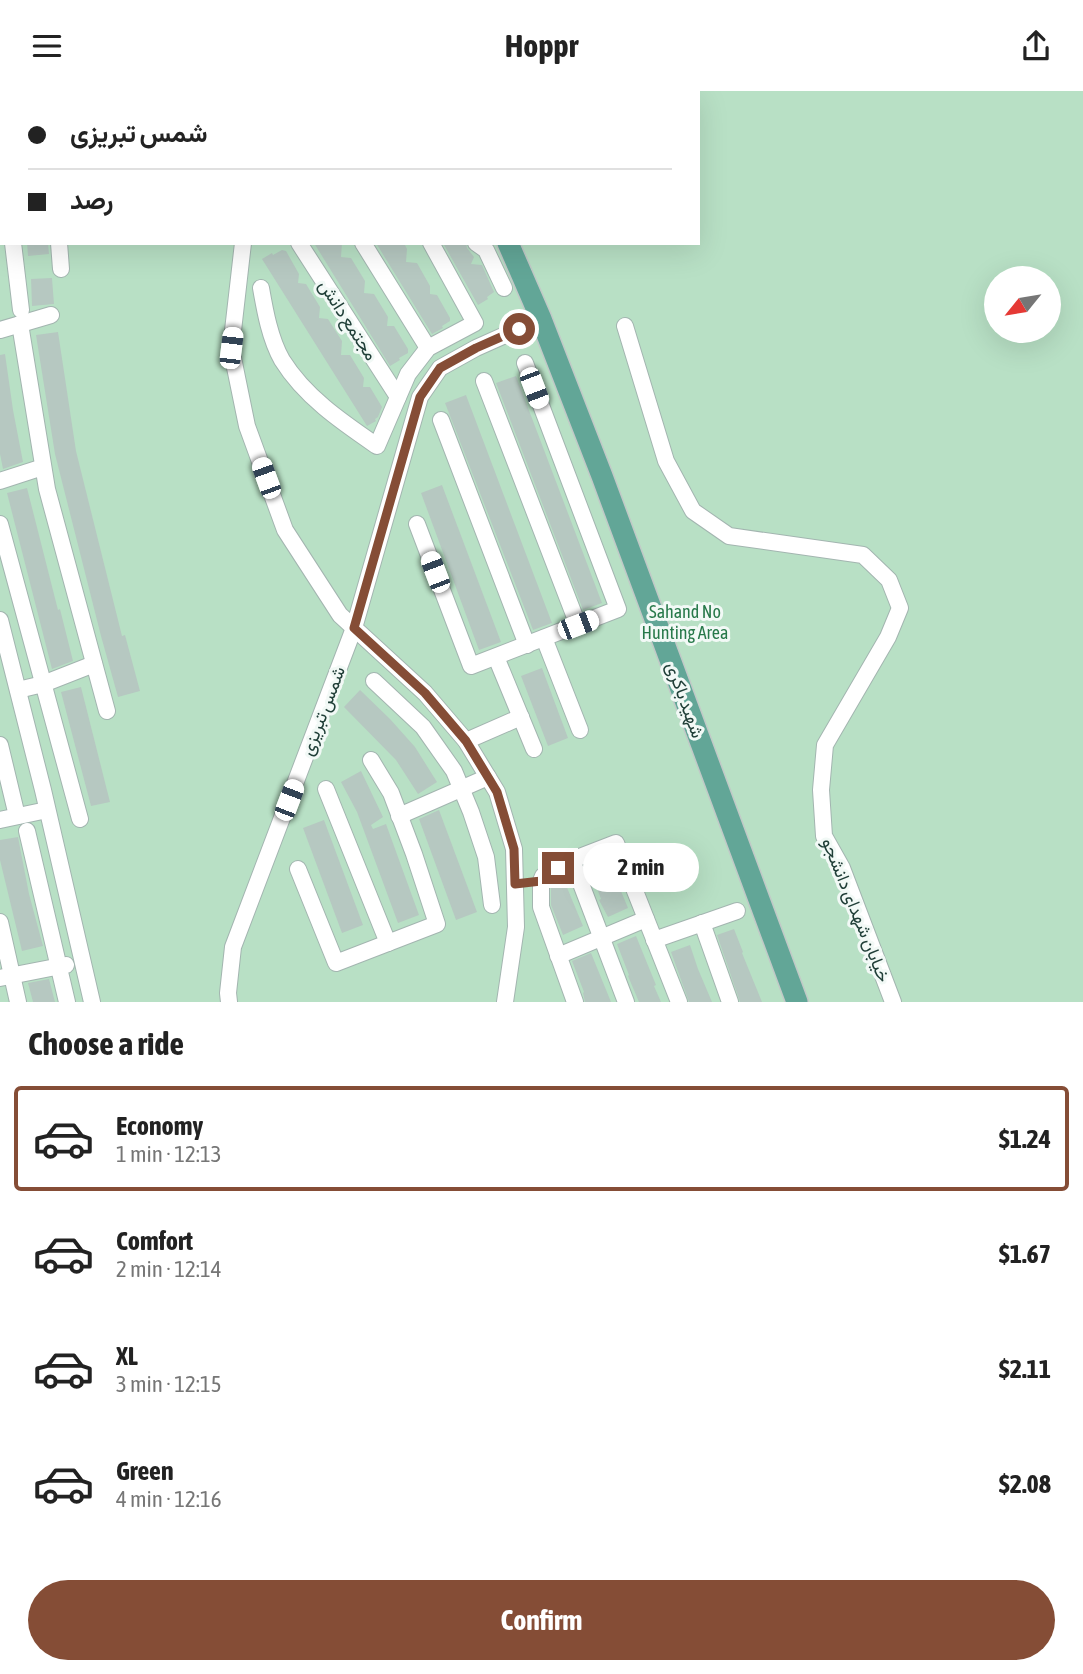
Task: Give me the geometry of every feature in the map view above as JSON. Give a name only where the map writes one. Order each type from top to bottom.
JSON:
[{"type":"main road","name":"شهید باکری","points":[[509,245],[541,319],[625,538],[797,1002]]},
{"type":"street","points":[[59,245],[61,268]]},
{"type":"street","points":[[243,245],[231,348],[247,426],[285,530],[340,615],[425,693],[466,741],[497,792],[514,849],[516,927],[505,1002]]},
{"type":"street","name":"مجتمع دانش","points":[[300,245],[398,397]]},
{"type":"street","points":[[364,245],[428,348]]},
{"type":"street","points":[[261,288],[265,317],[282,359],[306,390],[337,419],[377,446],[408,374],[428,348],[475,323],[432,245]]},
{"type":"street","points":[[479,245],[486,250],[504,288]]},
{"type":"street","points":[[9,247],[47,489],[107,711]]},
{"type":"street","points":[[0,330],[21,317],[51,315]]},
{"type":"street","name":"شمس تبریزی","points":[[229,1002],[233,947],[354,628],[420,397],[440,368],[476,348],[541,319]]},
{"type":"street","name":"خیابان شهدای دانشجو","points":[[625,326],[666,461],[694,511],[729,536],[863,555],[889,580],[900,608],[888,638],[825,745],[821,790],[824,835],[842,868],[893,1002]]},
{"type":"street","points":[[417,524],[471,666],[618,609],[525,363]]},
{"type":"street","points":[[484,381],[578,625]]},
{"type":"street","points":[[441,420],[527,645]]},
{"type":"street","points":[[0,481],[43,467]]},
{"type":"street","points":[[0,524],[80,819]]},
{"type":"street","points":[[0,620],[92,1002]]},
{"type":"street","points":[[544,638],[580,730]]},
{"type":"street","points":[[496,657],[534,749]]},
{"type":"street","points":[[18,690],[43,684],[94,664]]},
{"type":"street","points":[[0,674],[10,682],[23,710]]},
{"type":"street","points":[[374,681],[423,727],[454,771],[486,856],[492,905]]},
{"type":"street","points":[[466,741],[521,717]]},
{"type":"street","points":[[0,745],[18,816]]},
{"type":"street","points":[[298,869],[336,964],[437,924],[391,793],[371,760]]},
{"type":"street","points":[[399,816],[488,777]]},
{"type":"street","points":[[326,789],[388,943]]},
{"type":"street","points":[[0,820],[47,810]]},
{"type":"street","points":[[27,831],[67,1002]]},
{"type":"street","points":[[575,1002],[541,907],[541,881],[543,876],[572,860],[617,843],[678,1002]]},
{"type":"street","points":[[572,860],[626,1002]]},
{"type":"street","points":[[515,884],[541,881]]},
{"type":"street","points":[[654,940],[737,911]]},
{"type":"street","points":[[558,956],[646,919]]},
{"type":"street","points":[[0,922],[6,977],[18,1002]]},
{"type":"street","points":[[702,923],[730,1002]]},
{"type":"street","points":[[6,977],[83,961]]},
{"type":"green space","name":"Sahand No Hunting Area","points":[[700,91],[1083,91],[1083,1002],[0,1002],[0,245],[700,245]]},
{"type":"building","points":[[27,245],[48,245],[49,254],[28,256]]},
{"type":"building","points":[[315,245],[342,245],[341,257],[351,258],[365,281],[364,293],[374,294],[388,317],[387,326],[394,326],[408,353],[390,366]]},
{"type":"building","points":[[377,245],[405,245],[406,262],[417,263],[430,286],[430,294],[437,295],[450,321],[432,334]]},
{"type":"building","points":[[444,245],[466,245],[474,257],[471,264],[482,265],[494,292],[478,305]]},
{"type":"building","points":[[282,250],[286,251],[299,274],[298,283],[306,284],[320,307],[319,318],[328,319],[342,341],[341,355],[350,355],[364,378],[363,387],[370,387],[382,407],[376,421],[367,426],[262,259]]},
{"type":"building","points":[[52,278],[54,304],[32,306],[31,279]]},
{"type":"building","points":[[58,332],[76,451],[122,636],[125,635],[140,691],[118,697],[55,454],[36,335]]},
{"type":"building","points":[[5,354],[23,462],[3,469],[0,454],[0,355]]},
{"type":"building","points":[[516,376],[602,603],[583,610],[496,383]]},
{"type":"building","points":[[466,395],[552,623],[533,630],[445,403]]},
{"type":"building","points":[[442,485],[501,642],[479,650],[421,493]]},
{"type":"building","points":[[27,488],[73,661],[52,669],[7,493]]},
{"type":"building","points":[[542,668],[568,738],[548,746],[521,676]]},
{"type":"building","points":[[81,687],[110,802],[91,806],[61,692]]},
{"type":"building","points":[[360,690],[415,747],[437,782],[418,794],[396,760],[344,707]]},
{"type":"building","points":[[361,771],[383,817],[371,825],[373,829],[386,824],[419,915],[398,923],[357,812],[341,782]]},
{"type":"building","points":[[439,810],[477,912],[456,920],[419,819]]},
{"type":"building","points":[[324,820],[363,925],[342,933],[303,828]]},
{"type":"building","points":[[18,837],[43,946],[22,951],[0,860],[0,840]]},
{"type":"building","points":[[608,860],[628,908],[608,917],[599,900],[601,899],[589,867]]},
{"type":"building","points":[[563,878],[583,926],[563,935],[551,905],[551,883]]},
{"type":"building","points":[[734,929],[762,1002],[740,1002],[717,935]]},
{"type":"building","points":[[636,936],[661,1002],[639,1002],[628,976],[617,944]]},
{"type":"building","points":[[690,945],[712,1002],[689,1002],[671,952]]},
{"type":"building","points":[[591,953],[611,1002],[585,1002],[572,961]]},
{"type":"building","points":[[49,979],[55,1002],[33,1002],[28,983]]},
{"type":"route","points":[[519,329],[440,368],[420,397],[354,628],[425,693],[466,741],[497,792],[514,849],[515,884],[541,881],[543,876],[558,868]]}]
